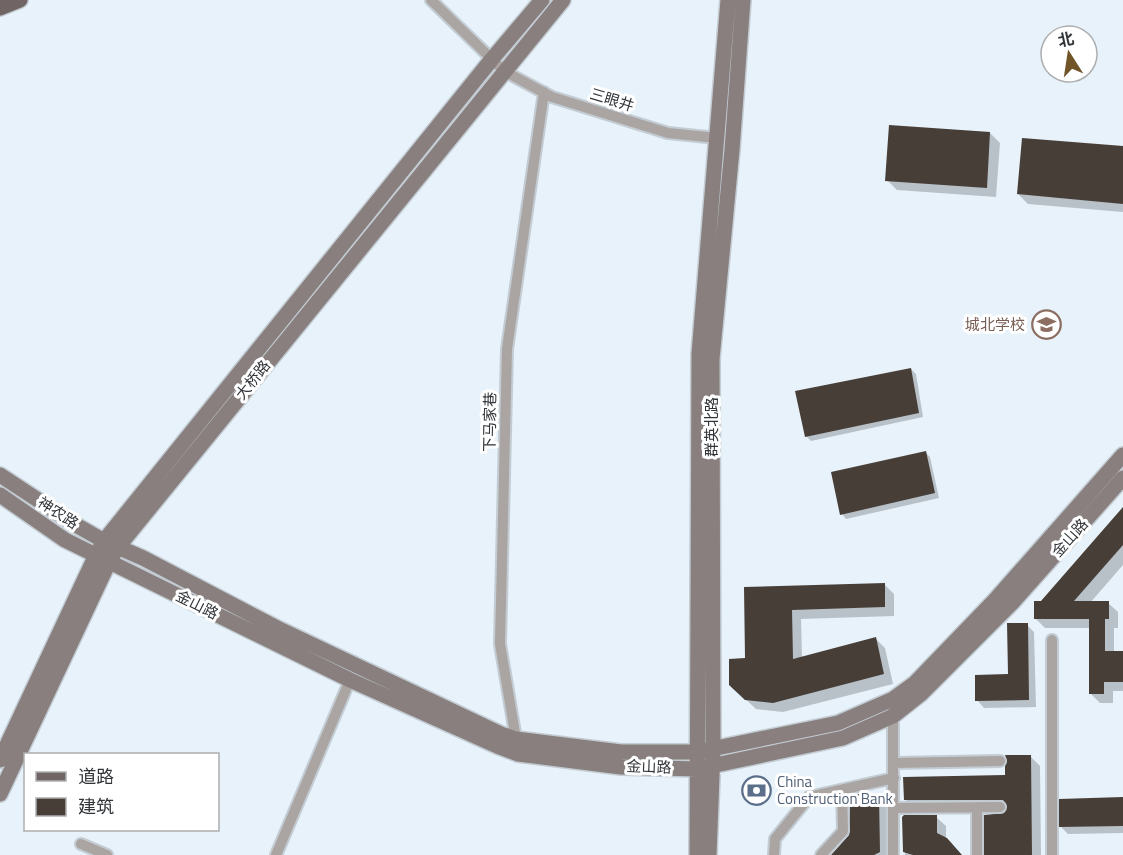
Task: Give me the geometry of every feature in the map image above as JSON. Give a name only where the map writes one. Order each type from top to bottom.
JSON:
[{"type":"main road","points":[[0,8],[20,0]]},
{"type":"street","name":"三眼井","points":[[431,0],[504,71],[552,97],[668,133],[717,138]]},
{"type":"street","name":"大桥路","points":[[0,760],[111,544],[492,59],[542,0]]},
{"type":"street","name":"大桥路","points":[[111,544],[563,0]]},
{"type":"street","name":"群英北路","points":[[697,855],[699,354],[728,0]]},
{"type":"street","name":"群英北路","points":[[709,855],[713,766],[712,359],[732,150],[743,0]]},
{"type":"street","name":"下马家巷","points":[[517,746],[500,644],[507,349],[544,92]]},
{"type":"street","name":"金山路","points":[[111,544],[277,628],[501,734],[517,746],[621,752],[697,752],[838,723],[893,699],[915,683],[995,600],[1123,455]]},
{"type":"street","name":"神农路","points":[[0,475],[76,525],[111,544]]},
{"type":"street","name":"金山路","points":[[102,559],[350,680],[517,746],[621,767],[697,769],[843,738],[893,716],[922,693],[1012,603],[1123,478]]},
{"type":"street","name":"神农路","points":[[0,495],[65,540],[102,559]]},
{"type":"street","name":"大桥路","points":[[0,794],[102,559]]},
{"type":"street","points":[[1052,640],[1052,855]]},
{"type":"street","points":[[276,855],[350,680]]},
{"type":"street","points":[[893,699],[893,855]]},
{"type":"street","points":[[894,763],[1000,761]]},
{"type":"street","points":[[774,855],[775,839],[809,797],[894,778]]},
{"type":"street","points":[[820,855],[843,831],[842,790]]},
{"type":"street","points":[[977,807],[977,855]]},
{"type":"street","points":[[894,808],[1000,807]]},
{"type":"street","points":[[81,844],[107,855]]},
{"type":"building","points":[[889,125],[990,132],[987,188],[885,181]]},
{"type":"building","points":[[1022,138],[1123,146],[1123,204],[1017,194]]},
{"type":"building","points":[[911,368],[919,413],[805,437],[795,391]]},
{"type":"building","points":[[926,451],[935,493],[840,515],[831,472]]},
{"type":"building","points":[[1123,507],[1123,545],[1074,601],[1109,601],[1109,619],[1105,619],[1105,651],[1123,651],[1123,682],[1104,682],[1104,694],[1089,694],[1089,619],[1034,619],[1034,601],[1041,601]]},
{"type":"building","points":[[885,583],[885,607],[792,610],[793,659],[876,637],[884,674],[773,703],[745,700],[729,685],[729,659],[745,658],[744,587]]},
{"type":"building","points":[[1007,623],[1028,623],[1029,700],[975,701],[975,675],[1008,674]]},
{"type":"building","points":[[1005,755],[1031,755],[1032,855],[984,855],[984,815],[1004,813],[1007,806],[1003,800],[904,800],[903,777],[1005,775],[1007,761]]},
{"type":"building","points":[[879,795],[880,852],[874,855],[831,855],[849,835],[850,796]]},
{"type":"building","points":[[1123,797],[1123,826],[1059,827],[1059,799]]},
{"type":"building","points":[[904,815],[937,815],[937,833],[947,838],[962,855],[913,855],[903,852],[902,817]]},
{"type":"place","name":"城北学校","points":[[1046,325]]},
{"type":"place","name":"China Construction Bank","points":[[756,791]]}]
